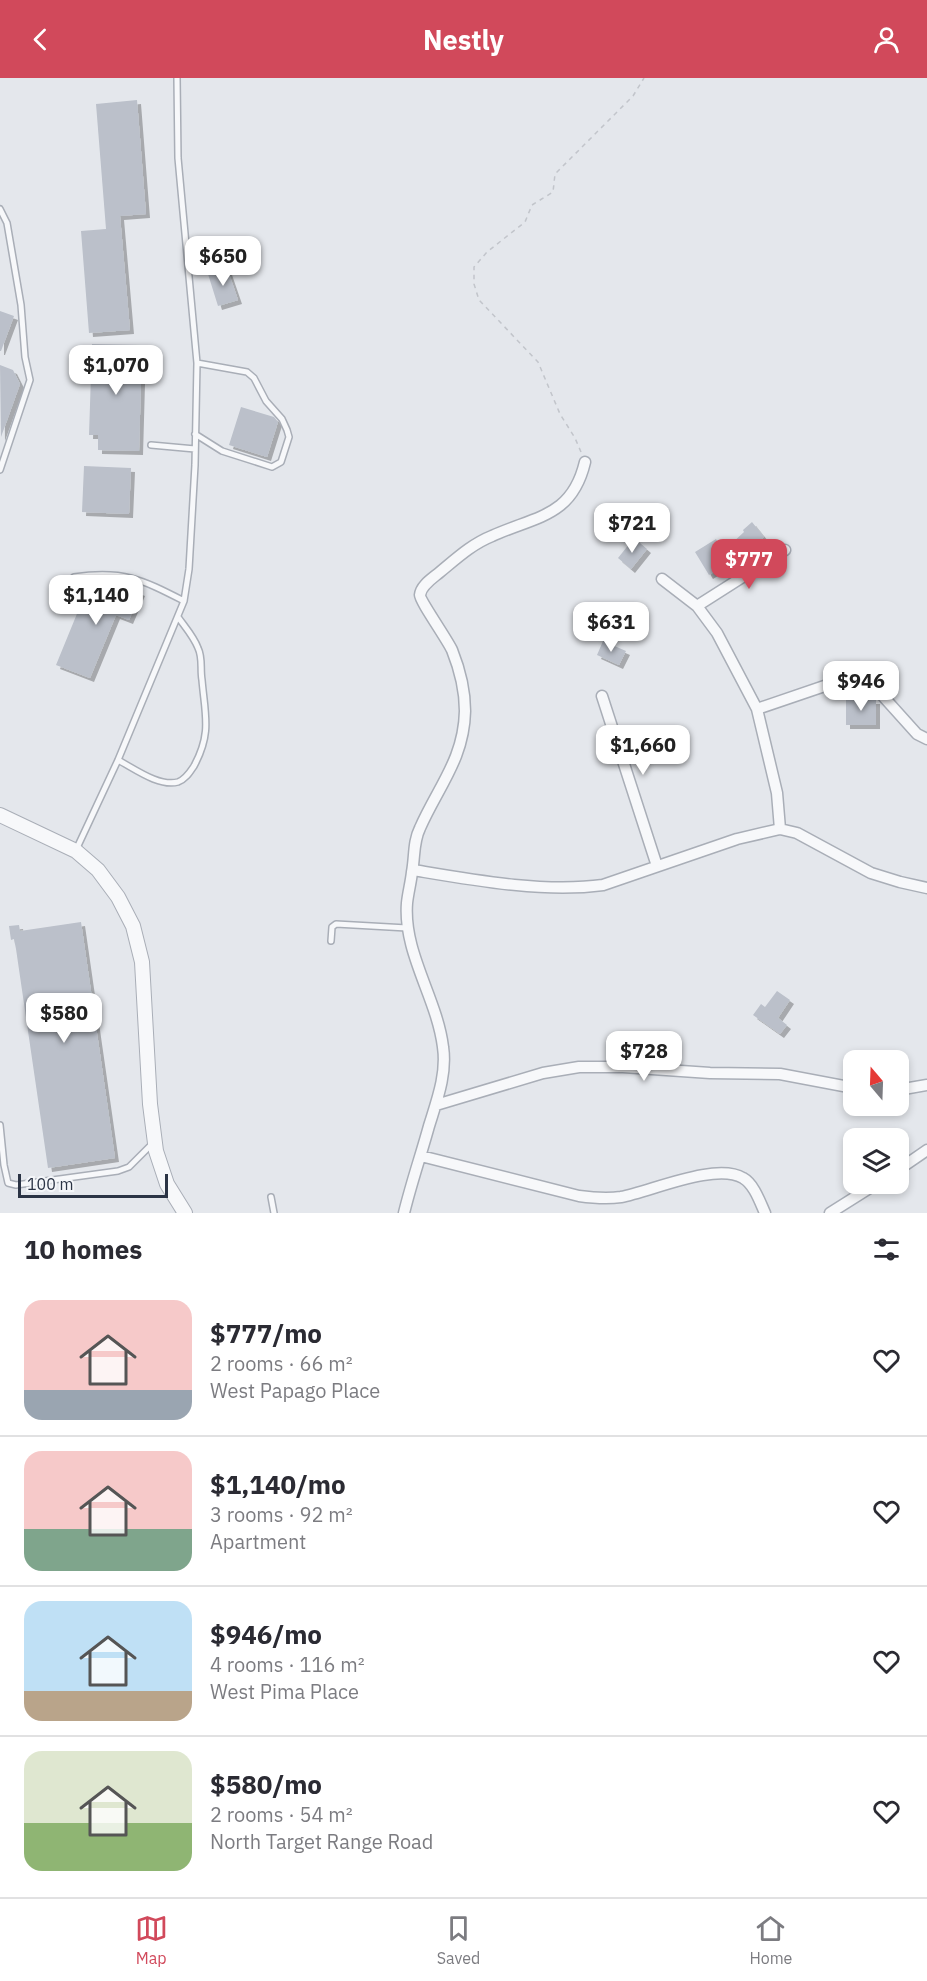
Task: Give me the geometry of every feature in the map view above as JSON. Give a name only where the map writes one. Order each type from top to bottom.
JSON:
[{"type":"street","points":[[404,1213],[436,1105],[445,1066],[440,1027],[407,928],[407,901],[413,870],[413,849],[419,829],[447,779],[459,750],[465,713],[464,685],[452,650],[437,622],[423,604],[420,598],[421,592],[430,580],[468,548],[491,536],[556,510],[581,480],[585,462]]},
{"type":"street","points":[[698,606],[785,550]]},
{"type":"street","points":[[662,579],[698,606],[717,633],[757,709],[777,793],[780,829]]},
{"type":"street","points":[[757,709],[848,678],[862,677],[872,684],[917,734],[927,739]]},
{"type":"street","points":[[602,696],[657,866]]},
{"type":"street","points":[[0,815],[76,851],[98,870],[118,897],[133,926],[142,962],[150,1104],[156,1152],[167,1184],[185,1213]]},
{"type":"street","points":[[413,870],[459,878],[581,888],[603,885],[737,839],[780,829],[797,833],[871,873],[927,888]]},
{"type":"street","points":[[436,1105],[543,1073],[579,1067],[780,1074],[843,1086]]},
{"type":"street","points":[[909,1088],[927,1084]]},
{"type":"street","points":[[909,1162],[927,1150]]},
{"type":"street","points":[[421,1156],[579,1196],[599,1198],[620,1197],[719,1172],[745,1179],[765,1213]]},
{"type":"street","points":[[830,1213],[860,1194]]},
{"type":"lane","points":[[76,851],[118,760],[178,617],[184,601],[189,569],[195,449],[196,363],[178,158],[177,78]]},
{"type":"lane","points":[[0,209],[9,235],[21,305],[25,357],[30,380],[0,470]]},
{"type":"lane","points":[[195,434],[222,451],[272,467],[281,462],[289,438],[282,419],[266,401],[254,378],[247,372],[196,363]]},
{"type":"lane","points":[[151,445],[195,449]]},
{"type":"lane","points":[[74,577],[118,574],[146,582],[184,601]]},
{"type":"lane","points":[[118,760],[147,776],[168,783],[180,782],[190,774],[200,754],[206,735],[207,720],[201,661],[194,640],[178,617]]},
{"type":"lane","points":[[331,941],[332,927],[336,924],[407,928]]},
{"type":"lane","points":[[0,1125],[8,1183],[16,1185],[118,1172],[129,1167],[155,1141]]},
{"type":"lane","points":[[271,1197],[274,1213]]},
{"type":"path","points":[[585,462],[575,438],[560,414],[538,362],[479,300],[474,284],[474,267],[487,252],[525,222],[532,206],[553,192],[555,174],[633,96],[644,78]]},
{"type":"building","points":[[137,100],[146,214],[120,216],[130,330],[89,333],[81,231],[106,229],[96,104]]},
{"type":"building","points":[[227,268],[238,300],[218,306],[208,274]]},
{"type":"building","points":[[0,311],[14,316],[1,351],[0,351]]},
{"type":"building","points":[[92,344],[142,345],[139,451],[98,450],[98,435],[89,435]]},
{"type":"building","points":[[0,365],[13,370],[20,384],[1,437]]},
{"type":"building","points":[[241,407],[274,417],[278,422],[267,457],[229,445]]},
{"type":"building","points":[[84,466],[131,468],[129,514],[82,512]]},
{"type":"building","points":[[752,522],[764,537],[746,552],[709,575],[695,552],[716,539],[721,548],[728,543],[730,545]]},
{"type":"building","points":[[634,538],[647,549],[631,569],[618,558]]},
{"type":"building","points":[[103,580],[109,580],[141,592],[129,620],[116,615],[90,678],[56,665],[83,599],[93,603]]},
{"type":"building","points":[[603,641],[626,651],[619,665],[597,655]]},
{"type":"building","points":[[846,700],[876,700],[876,725],[846,725]]},
{"type":"building","points":[[81,922],[115,1158],[48,1168],[16,949],[14,939],[11,940],[9,926],[19,925],[20,931]]},
{"type":"building","points":[[777,991],[790,1000],[778,1018],[787,1025],[780,1034],[753,1015],[761,1004],[765,1007]]}]
